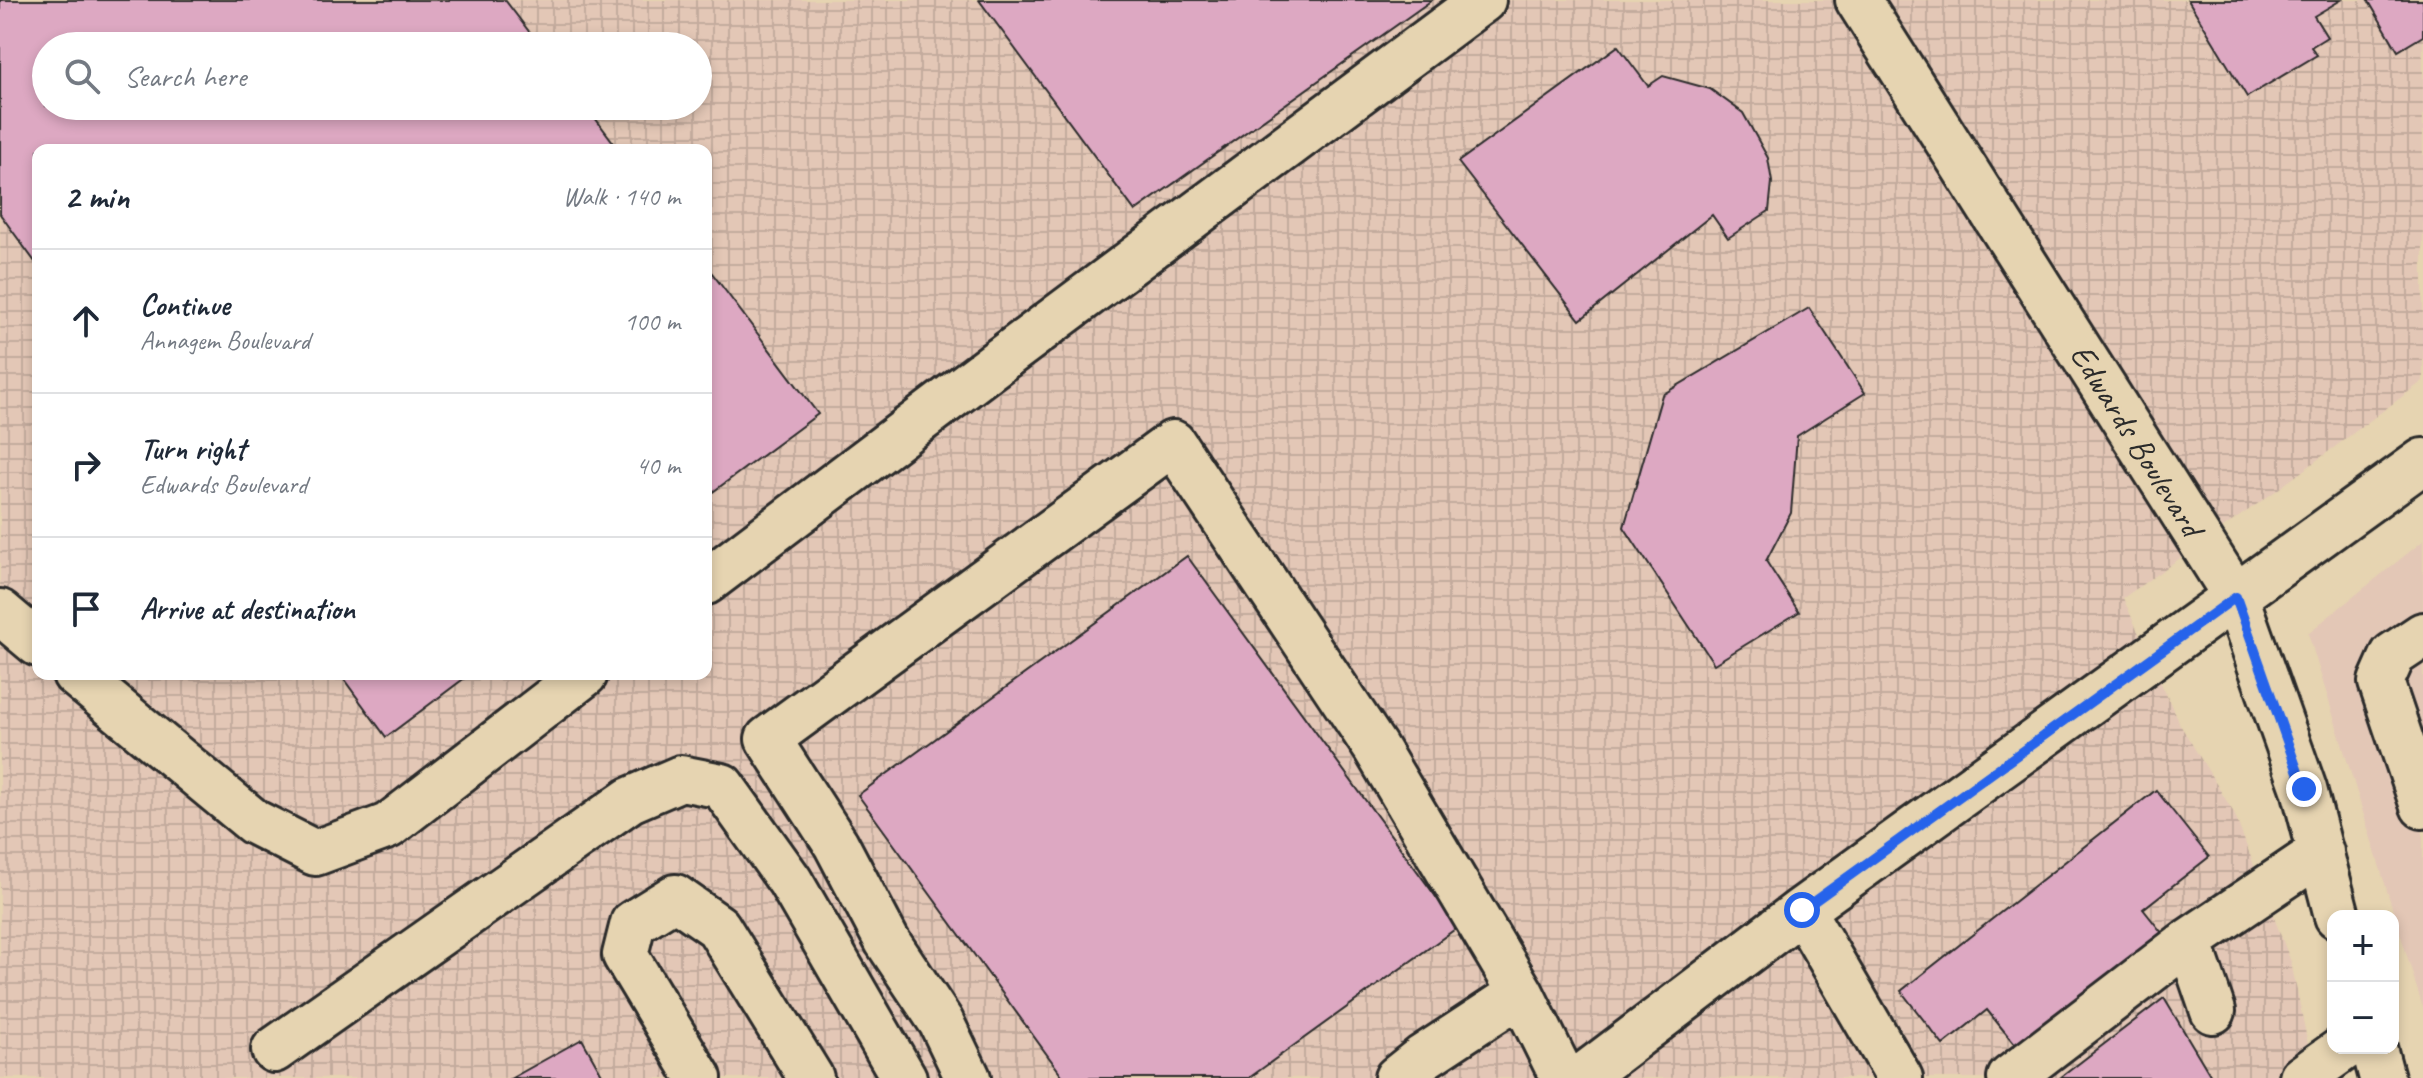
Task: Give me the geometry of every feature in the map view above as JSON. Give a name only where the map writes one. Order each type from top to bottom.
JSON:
[{"type":"street","points":[[712,577],[1483,0]]},
{"type":"street","name":"Edwards Boulevard","points":[[1858,0],[2236,597],[2304,789],[2336,910]]},
{"type":"street","points":[[968,1078],[941,1022],[887,941],[836,844],[768,739],[1173,443],[1375,747],[1521,993],[1563,1078]]},
{"type":"street","points":[[1581,1078],[1802,910],[2423,461]]},
{"type":"street","points":[[0,612],[32,639]]},
{"type":"street","points":[[2423,635],[2393,655],[2381,682],[2423,806]]},
{"type":"street","points":[[82,680],[254,822],[315,853],[388,826],[577,680]]},
{"type":"street","points":[[274,1050],[630,800],[681,778],[722,786],[790,881],[904,1078]]},
{"type":"street","points":[[2010,1078],[2189,941],[2321,852]]},
{"type":"street","points":[[699,1078],[625,955],[633,923],[675,897],[718,927],[811,1078]]},
{"type":"street","points":[[1802,910],[1900,1078]]},
{"type":"street","points":[[2189,941],[2213,1011]]},
{"type":"street","points":[[1397,1078],[1521,993]]},
{"type":"street","points":[[2302,1078],[2336,1054]]},
{"type":"street","points":[[2376,1054],[2382,1078]]},
{"type":"shaded area","points":[[0,0],[2423,0],[2423,381],[2273,493],[2123,598],[2179,723],[2234,813],[2291,962],[2315,1078],[0,1078]]},
{"type":"shaded area","points":[[2423,541],[2423,1008],[2399,930],[2399,910],[2393,910],[2308,633]]},
{"type":"building","points":[[0,0],[505,0],[529,32],[32,32],[32,120],[596,120],[614,144],[32,144],[32,258],[0,214]]},
{"type":"building","points":[[979,0],[1432,0],[1135,211]]},
{"type":"building","points":[[2188,0],[2341,0],[2314,16],[2327,37],[2311,47],[2317,55],[2247,97]]},
{"type":"building","points":[[2368,0],[2423,0],[2423,36],[2398,51]]},
{"type":"building","points":[[1618,46],[1648,86],[1663,76],[1710,89],[1743,113],[1768,158],[1772,182],[1769,211],[1728,238],[1712,215],[1580,320],[1458,162]]},
{"type":"building","points":[[712,273],[818,414],[712,493]]},
{"type":"building","points":[[1809,308],[1865,393],[1797,436],[1791,513],[1766,561],[1799,612],[1714,664],[1624,527],[1662,395]]},
{"type":"building","points":[[1187,556],[1458,927],[1249,1078],[1064,1078],[858,795]]},
{"type":"building","points":[[344,680],[462,680],[386,737]]},
{"type":"building","points":[[2156,790],[2209,857],[2143,909],[2170,943],[2025,1057],[1987,1010],[1943,1045],[1901,991]]},
{"type":"building","points":[[2164,998],[2212,1078],[2060,1078]]},
{"type":"building","points":[[582,1039],[604,1078],[512,1078]]},
{"type":"route","points":[[1802,910],[2236,597],[2304,789]]}]
